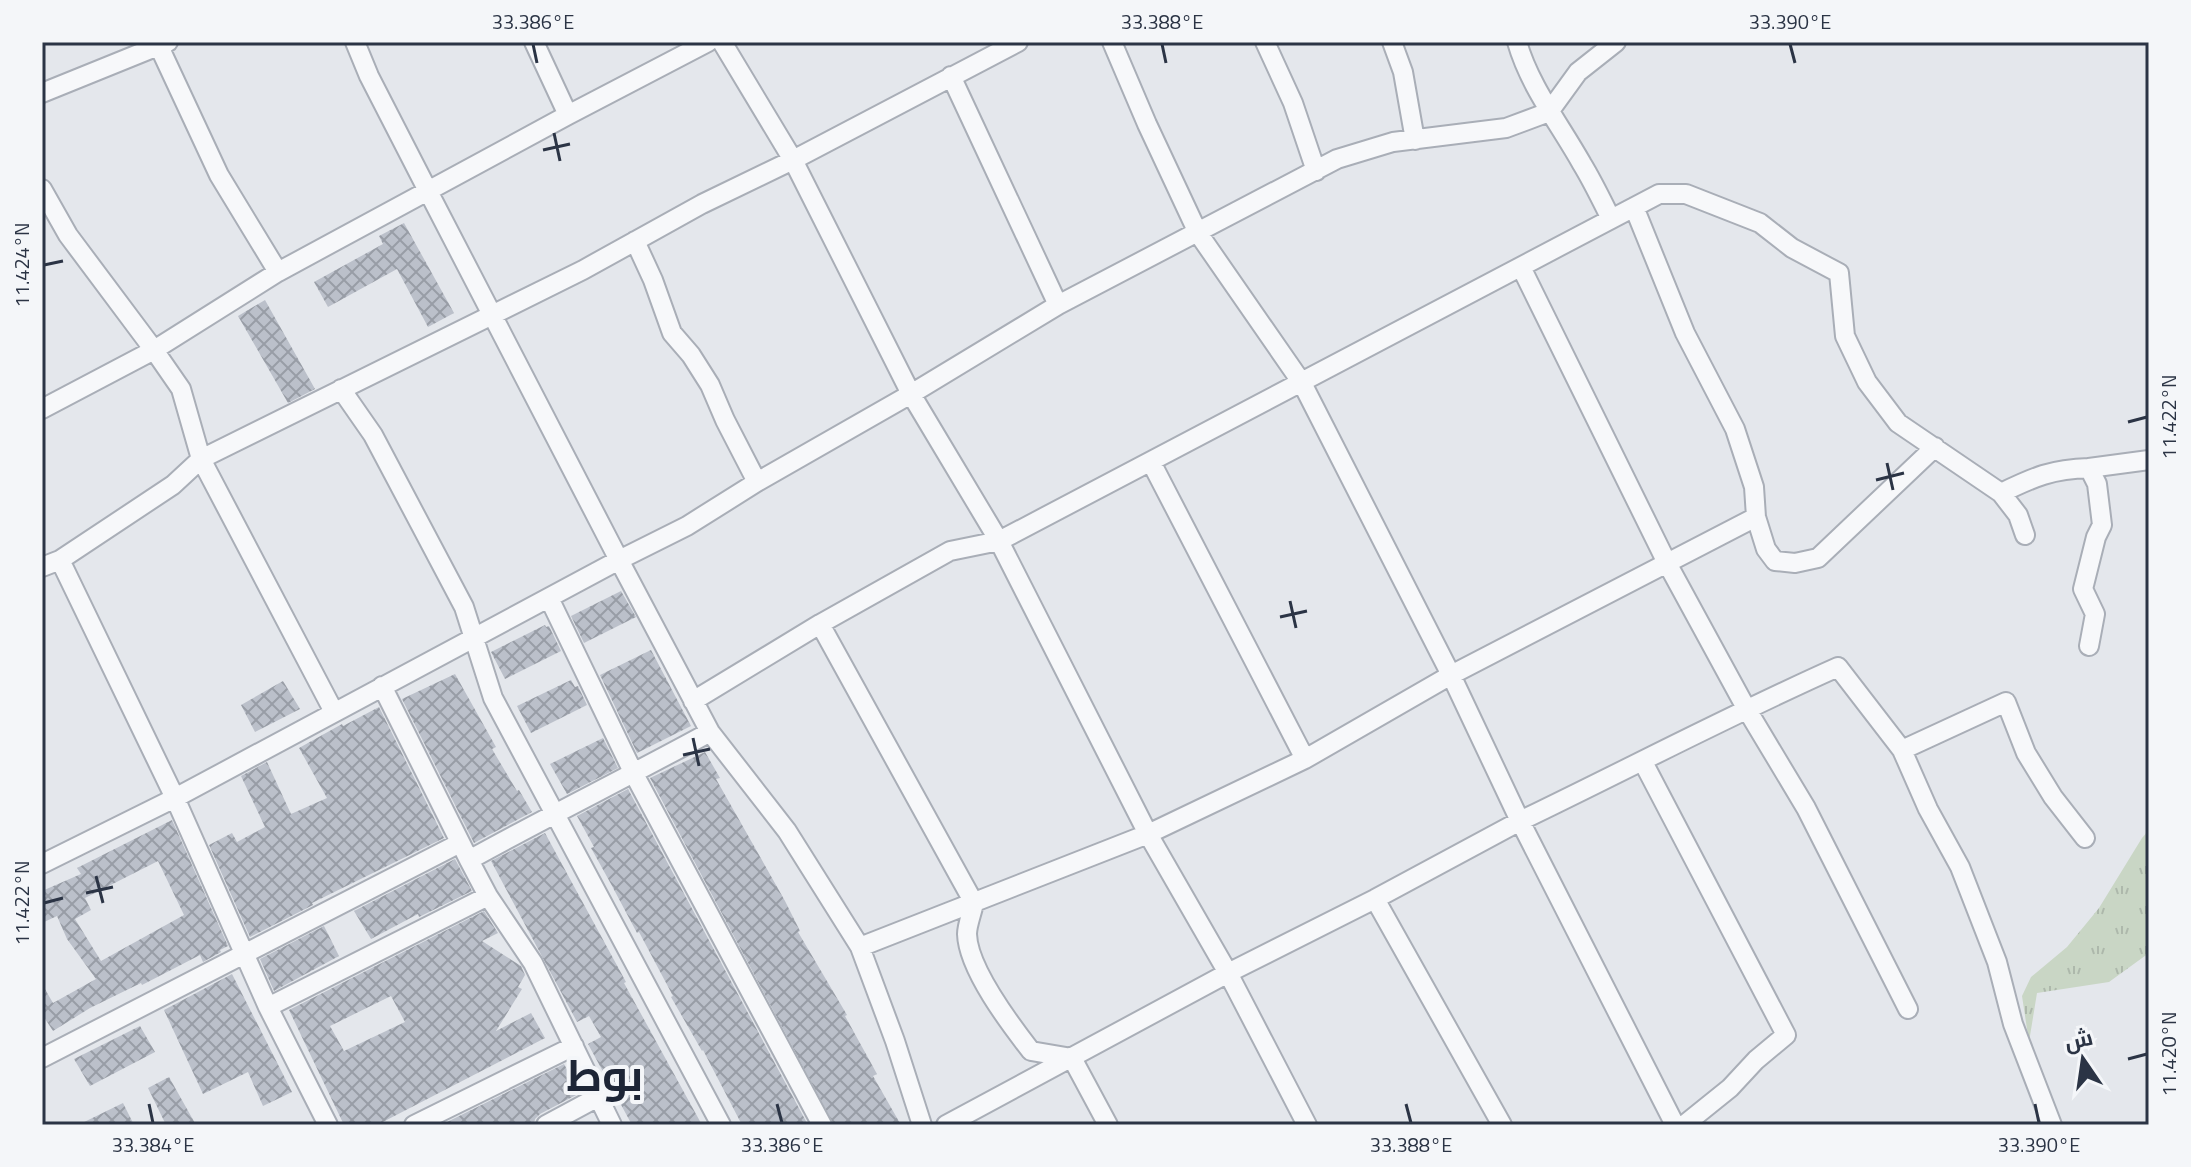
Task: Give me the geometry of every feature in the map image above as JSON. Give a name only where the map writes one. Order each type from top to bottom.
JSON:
[{"type":"street","points":[[355,42],[428,191],[710,732],[787,831],[860,947],[922,1125]]},
{"type":"street","points":[[534,42],[568,115]]},
{"type":"street","points":[[42,409],[154,350],[278,272],[708,42]]},
{"type":"street","points":[[722,42],[793,160],[911,394],[999,541],[1148,834],[1228,973],[1307,1125]]},
{"type":"street","points":[[42,567],[60,560],[173,485],[201,459],[583,270],[702,204],[1018,42]]},
{"type":"street","points":[[1112,42],[1198,233],[1302,383],[1675,1125]]},
{"type":"street","points":[[1265,42],[1293,103],[1316,171]]},
{"type":"street","points":[[1392,42],[1405,83],[1415,140]]},
{"type":"street","points":[[1517,42],[1523,63],[1549,112],[1582,164],[1611,219]]},
{"type":"street","points":[[42,864],[175,798],[687,526],[1058,305],[1337,159],[1393,142],[1506,128],[1549,112],[1578,72],[1616,42]]},
{"type":"street","points":[[42,93],[161,43],[219,175],[278,272]]},
{"type":"street","points":[[951,76],[1058,305]]},
{"type":"street","points":[[42,189],[68,235],[181,389],[201,459],[334,712]]},
{"type":"street","points":[[693,701],[820,624],[950,551],[999,541],[1659,194],[1686,194],[1760,223],[1792,248],[1839,273],[1845,336],[1867,382],[1898,423],[2001,493],[2018,515],[2025,535]]},
{"type":"street","points":[[1634,207],[1685,333],[1735,429],[1754,487],[1756,517],[1766,549],[1775,561],[1795,563],[1818,558],[1935,447]]},
{"type":"street","points":[[635,241],[672,333],[710,385],[757,482]]},
{"type":"street","points":[[1521,267],[1667,563],[1746,708],[1806,808],[1908,1009]]},
{"type":"street","points":[[341,389],[373,435],[464,607],[493,698],[721,1125]]},
{"type":"street","points":[[2001,493],[2029,479],[2062,469],[2149,460]]},
{"type":"street","points":[[1151,462],[1305,759]]},
{"type":"street","points":[[2089,468],[2097,484],[2102,525],[2083,589],[2095,614],[2089,646]]},
{"type":"street","points":[[860,947],[1148,834],[1305,759],[1451,675],[1756,517]]},
{"type":"street","points":[[60,560],[175,798],[268,1007],[328,1125]]},
{"type":"street","points":[[549,598],[634,774],[822,1125]]},
{"type":"street","points":[[820,624],[974,903],[967,934],[976,968],[1013,1029],[1031,1051],[1072,1058]]},
{"type":"street","points":[[946,1125],[1520,821],[1746,708],[1838,667],[1902,750],[1928,809],[1960,867],[1997,962],[2013,1024],[2052,1125]]},
{"type":"street","points":[[382,686],[488,896],[533,963],[612,1125]]},
{"type":"street","points":[[1902,750],[2006,702],[2026,753],[2053,797],[2085,838]]},
{"type":"street","points":[[44,1053],[243,954],[634,774],[710,732]]},
{"type":"street","points":[[1643,762],[1786,1035],[1756,1060],[1730,1088],[1684,1125]]},
{"type":"street","points":[[268,1007],[488,896]]},
{"type":"street","points":[[1375,899],[1502,1125]]},
{"type":"street","points":[[414,1125],[574,1046]]},
{"type":"street","points":[[1072,1058],[1108,1125]]},
{"type":"street","points":[[546,1125],[598,1097]]},
{"type":"green space","points":[[2149,830],[2149,953],[2109,982],[2037,993],[2029,1042],[2022,996],[2031,977],[2067,947],[2099,908]]},
{"type":"building","points":[[404,223],[454,313],[428,327],[397,269],[328,307],[314,282],[383,244],[379,236]]},
{"type":"building","points":[[265,300],[315,389],[288,403],[238,316]]},
{"type":"building","points":[[621,591],[636,617],[584,643],[571,616]]},
{"type":"building","points":[[545,625],[549,626],[561,651],[505,679],[491,652]]},
{"type":"building","points":[[651,650],[691,726],[637,753],[600,675]]},
{"type":"building","points":[[455,674],[496,747],[492,749],[532,812],[474,843],[402,699]]},
{"type":"building","points":[[571,680],[575,687],[578,686],[587,705],[531,733],[517,706]]},
{"type":"building","points":[[283,681],[300,709],[255,732],[241,705]]},
{"type":"building","points":[[379,707],[444,838],[250,937],[209,845],[232,833],[237,842],[265,827],[241,776],[267,762],[291,814],[327,798],[299,748]]},
{"type":"building","points":[[603,738],[618,768],[567,794],[550,764]]},
{"type":"building","points":[[705,752],[720,778],[716,779],[785,901],[798,932],[847,1015],[877,1074],[873,1076],[901,1125],[834,1125],[650,778]]},
{"type":"building","points":[[628,789],[808,1125],[742,1125],[591,848],[594,847],[577,816]]},
{"type":"building","points":[[172,820],[228,946],[203,962],[200,955],[141,983],[90,1008],[53,1031],[42,1014],[42,984],[53,1003],[96,979],[67,939],[57,916],[42,923],[42,891],[81,874],[77,868]],"holes":[[[158,861],[184,915],[101,961],[75,919],[91,910],[85,898]]]},
{"type":"building","points":[[545,833],[702,1125],[632,1125],[588,1044],[601,1037],[589,1016],[577,1022],[491,861]]},
{"type":"building","points":[[455,859],[472,891],[419,917],[418,914],[371,939],[354,911]]},
{"type":"building","points":[[484,911],[498,933],[482,941],[521,966],[525,975],[518,987],[522,989],[496,1031],[531,1013],[545,1038],[377,1125],[344,1125],[289,1010]],"holes":[[[391,996],[405,1022],[344,1051],[330,1026]]]},
{"type":"building","points":[[324,926],[339,956],[274,991],[260,959]]},
{"type":"building","points":[[232,974],[292,1092],[263,1106],[248,1072],[203,1094],[164,1010]]},
{"type":"building","points":[[140,1026],[155,1052],[90,1086],[74,1059]]},
{"type":"building","points":[[564,1064],[580,1093],[540,1114],[534,1125],[441,1125]]},
{"type":"building","points":[[169,1077],[196,1125],[166,1125],[148,1088]]},
{"type":"building","points":[[123,1103],[134,1125],[78,1125]]},
{"type":"district","name":"بوط","points":[[605,1074]]}]
